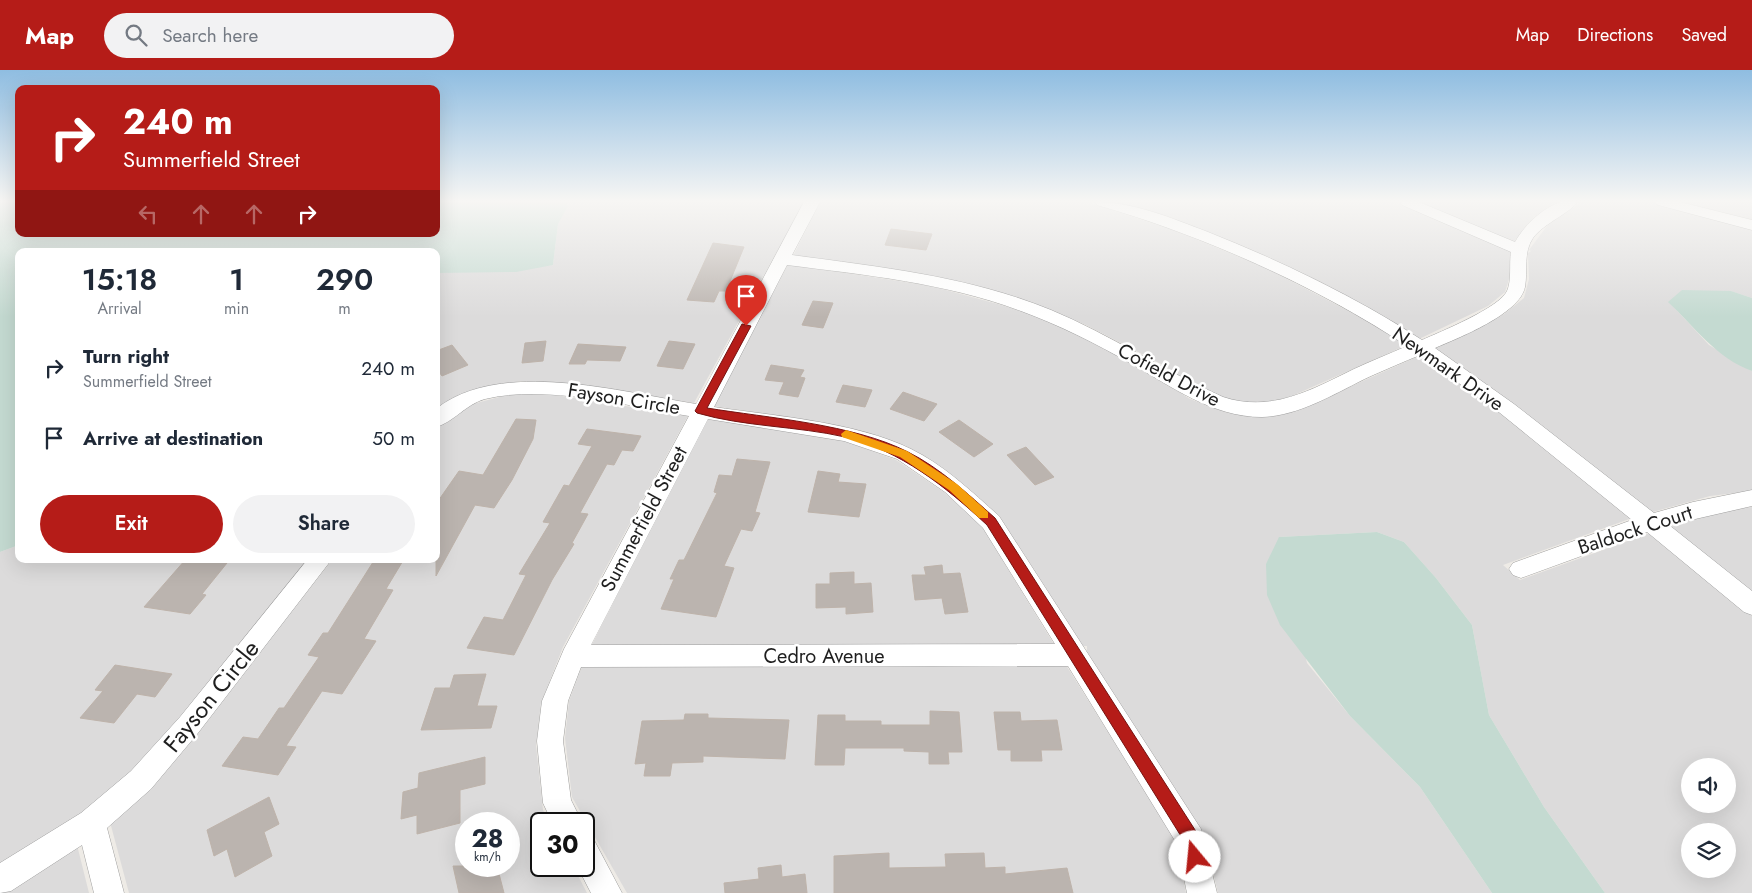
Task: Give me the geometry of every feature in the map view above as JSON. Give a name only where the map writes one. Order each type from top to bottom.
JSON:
[{"type":"street","name":"Summerfield Street","points":[[563,812],[558,803],[550,741],[555,701],[573,656],[792,240]]},
{"type":"street","name":"Newmark Drive","points":[[1212,240],[1270,264],[1370,316],[1421,347],[1498,402],[1752,605]]},
{"type":"street","points":[[1497,240],[1519,250],[1526,240]]},
{"type":"street","name":"Cofield Drive","points":[[782,259],[935,282],[1024,306],[1080,328],[1155,368],[1198,395],[1228,407],[1264,410],[1299,402],[1421,347],[1496,310],[1515,295],[1519,278],[1519,250]]},
{"type":"street","name":"Fayson Circle","points":[[440,417],[460,402],[516,387],[560,389],[847,434],[904,454],[953,487],[991,522],[1074,656],[1191,838],[1202,893]]},
{"type":"street","name":"Baldock Court","points":[[1521,569],[1650,522],[1718,503],[1752,498]]},
{"type":"street","name":"Fayson Circle","points":[[0,880],[91,823],[142,780],[189,725],[318,563]]},
{"type":"street","name":"Cedro Avenue","points":[[573,656],[1074,656]]},
{"type":"street","points":[[91,823],[109,893]]},
{"type":"street","points":[[595,871],[607,893]]},
{"type":"shaded area","points":[[556,240],[783,240],[694,403],[565,383],[520,381],[456,397],[440,408],[440,273],[553,265]]},
{"type":"shaded area","points":[[801,240],[1199,240],[1264,267],[1364,319],[1407,345],[1292,396],[1261,404],[1231,401],[1204,391],[1161,364],[1086,325],[1028,302],[793,256]]},
{"type":"shaded area","points":[[1217,240],[1485,240],[1510,251],[1510,276],[1505,292],[1488,306],[1419,339]]},
{"type":"shaded area","points":[[1536,240],[1752,240],[1752,298],[1730,291],[1669,302],[1709,345],[1752,371],[1752,491],[1710,496],[1649,513],[1434,349],[1504,314],[1524,298],[1529,279],[1528,253],[1531,251],[1529,250]]},
{"type":"shaded area","points":[[788,264],[931,286],[1020,310],[1074,332],[1148,372],[1190,399],[1228,413],[1270,416],[1305,407],[1421,355],[1490,404],[1632,518],[1503,565],[1520,580],[1650,533],[1752,616],[1752,893],[1605,893],[1544,807],[1489,715],[1472,625],[1436,578],[1404,542],[1377,532],[1279,537],[1307,663],[1350,716],[1420,787],[1492,893],[1218,893],[1204,834],[1087,653],[1087,646],[1082,646],[1000,517],[961,482],[909,448],[850,428],[714,406]]},
{"type":"shaded area","points":[[515,393],[556,395],[688,416],[563,647],[541,703],[536,745],[544,812],[530,812],[530,877],[579,877],[587,893],[129,893],[110,822],[290,613],[330,563],[440,563],[440,426],[465,406]]},
{"type":"shaded area","points":[[707,419],[842,440],[896,460],[944,492],[981,525],[1055,646],[591,646]]},
{"type":"shaded area","points":[[1752,507],[1752,595],[1668,527],[1727,510]]},
{"type":"shaded area","points":[[15,546],[15,563],[306,563],[177,723],[130,776],[84,815],[0,868],[0,552]]},
{"type":"shaded area","points":[[1066,665],[1176,841],[1186,893],[627,893],[595,837],[595,812],[581,812],[572,797],[565,738],[569,701],[582,666]]},
{"type":"shaded area","points":[[77,845],[89,893],[0,893]]},
{"type":"green space","points":[[0,240],[556,240],[553,265],[516,272],[440,273],[440,248],[15,248],[15,546],[0,552]]},
{"type":"green space","points":[[1682,290],[1731,291],[1752,298],[1752,371],[1727,358],[1717,350],[1668,302]]},
{"type":"green space","points":[[1377,532],[1404,542],[1436,578],[1472,625],[1489,715],[1544,807],[1605,893],[1492,893],[1420,787],[1350,716],[1280,625],[1267,595],[1266,564],[1279,537]]},
{"type":"building","points":[[887,240],[930,240],[926,250],[885,245]]},
{"type":"building","points":[[713,243],[744,247],[726,291],[719,291],[714,302],[687,300]]},
{"type":"building","points":[[813,301],[833,303],[823,328],[802,325]]},
{"type":"building","points":[[546,341],[543,361],[522,363],[525,343]]},
{"type":"building","points":[[669,341],[695,344],[683,369],[657,366]]},
{"type":"building","points":[[578,344],[626,347],[620,361],[587,360],[585,364],[569,364]]},
{"type":"building","points":[[452,345],[468,365],[442,376],[440,373],[440,350]]},
{"type":"building","points":[[771,365],[804,370],[800,377],[805,378],[798,397],[779,394],[784,382],[765,380]]},
{"type":"building","points":[[843,385],[872,390],[865,407],[836,402]]},
{"type":"building","points":[[903,392],[937,404],[924,421],[890,409]]},
{"type":"building","points":[[516,419],[536,420],[533,439],[512,480],[494,508],[475,505],[436,576],[436,563],[440,563],[440,498],[459,471],[483,475]]},
{"type":"building","points":[[959,420],[993,444],[974,457],[939,432]]},
{"type":"building","points":[[587,429],[641,436],[633,451],[622,450],[614,465],[607,464],[580,513],[588,514],[572,543],[574,544],[552,580],[514,655],[467,648],[484,617],[503,620],[526,575],[519,574],[550,523],[543,522],[564,485],[569,486],[592,446],[578,444]]},
{"type":"building","points":[[1026,447],[1054,477],[1035,485],[1007,455]]},
{"type":"building","points":[[737,459],[770,462],[755,512],[760,513],[752,531],[741,529],[724,566],[734,568],[716,617],[661,609],[674,579],[670,579],[679,560],[684,560],[717,493],[714,492],[719,475],[732,476]]},
{"type":"building","points":[[818,471],[840,474],[838,482],[866,484],[859,517],[808,512]]},
{"type":"building","points":[[182,563],[227,563],[202,594],[206,595],[190,614],[144,607]]},
{"type":"building","points":[[372,563],[402,563],[386,589],[393,590],[364,639],[376,641],[342,694],[322,691],[286,746],[296,747],[278,775],[222,766],[243,737],[258,739],[279,708],[284,708],[319,657],[308,655],[323,633],[328,633]]},
{"type":"building","points":[[942,565],[943,574],[960,573],[968,612],[945,614],[942,598],[915,600],[912,575],[926,575],[924,567]]},
{"type":"building","points":[[854,572],[854,584],[871,583],[873,612],[846,614],[846,607],[816,608],[816,584],[830,584],[830,573]]},
{"type":"building","points":[[115,665],[172,674],[155,697],[137,694],[114,723],[80,718],[103,691],[95,690]]},
{"type":"building","points":[[486,674],[477,706],[497,706],[491,728],[421,730],[435,688],[450,688],[454,675]]},
{"type":"building","points":[[930,711],[959,712],[962,752],[948,752],[949,764],[929,764],[929,752],[904,751],[904,748],[845,748],[844,765],[815,765],[818,715],[845,715],[845,721],[881,721],[881,725],[930,725]]},
{"type":"building","points":[[994,712],[1020,712],[1021,721],[1057,720],[1062,750],[1041,750],[1042,761],[1011,761],[1011,750],[998,750]]},
{"type":"building","points":[[685,714],[708,714],[708,718],[789,720],[785,759],[703,756],[703,762],[672,763],[670,776],[644,776],[646,763],[635,764],[642,721],[684,720]]},
{"type":"building","points":[[485,757],[485,784],[460,790],[460,812],[455,812],[455,824],[417,834],[417,815],[401,819],[403,792],[418,788],[419,773]]},
{"type":"building","points":[[269,797],[279,824],[264,832],[272,856],[235,877],[227,849],[214,856],[207,830]]},
{"type":"building","points":[[889,853],[889,868],[946,867],[945,854],[984,853],[985,868],[1005,867],[1005,874],[1067,868],[1073,893],[834,893],[834,856]]},
{"type":"building","points":[[781,865],[782,877],[805,874],[807,893],[725,893],[724,883],[759,879],[758,868]]},
{"type":"building","points":[[455,877],[500,877],[504,893],[459,893]]},
{"type":"slow traffic","points":[[846,434],[904,454],[953,487],[984,515]]},
{"type":"route","points":[[746,326],[701,411],[847,434],[904,454],[953,487],[991,522],[1074,656],[1191,838],[1195,857]]}]
